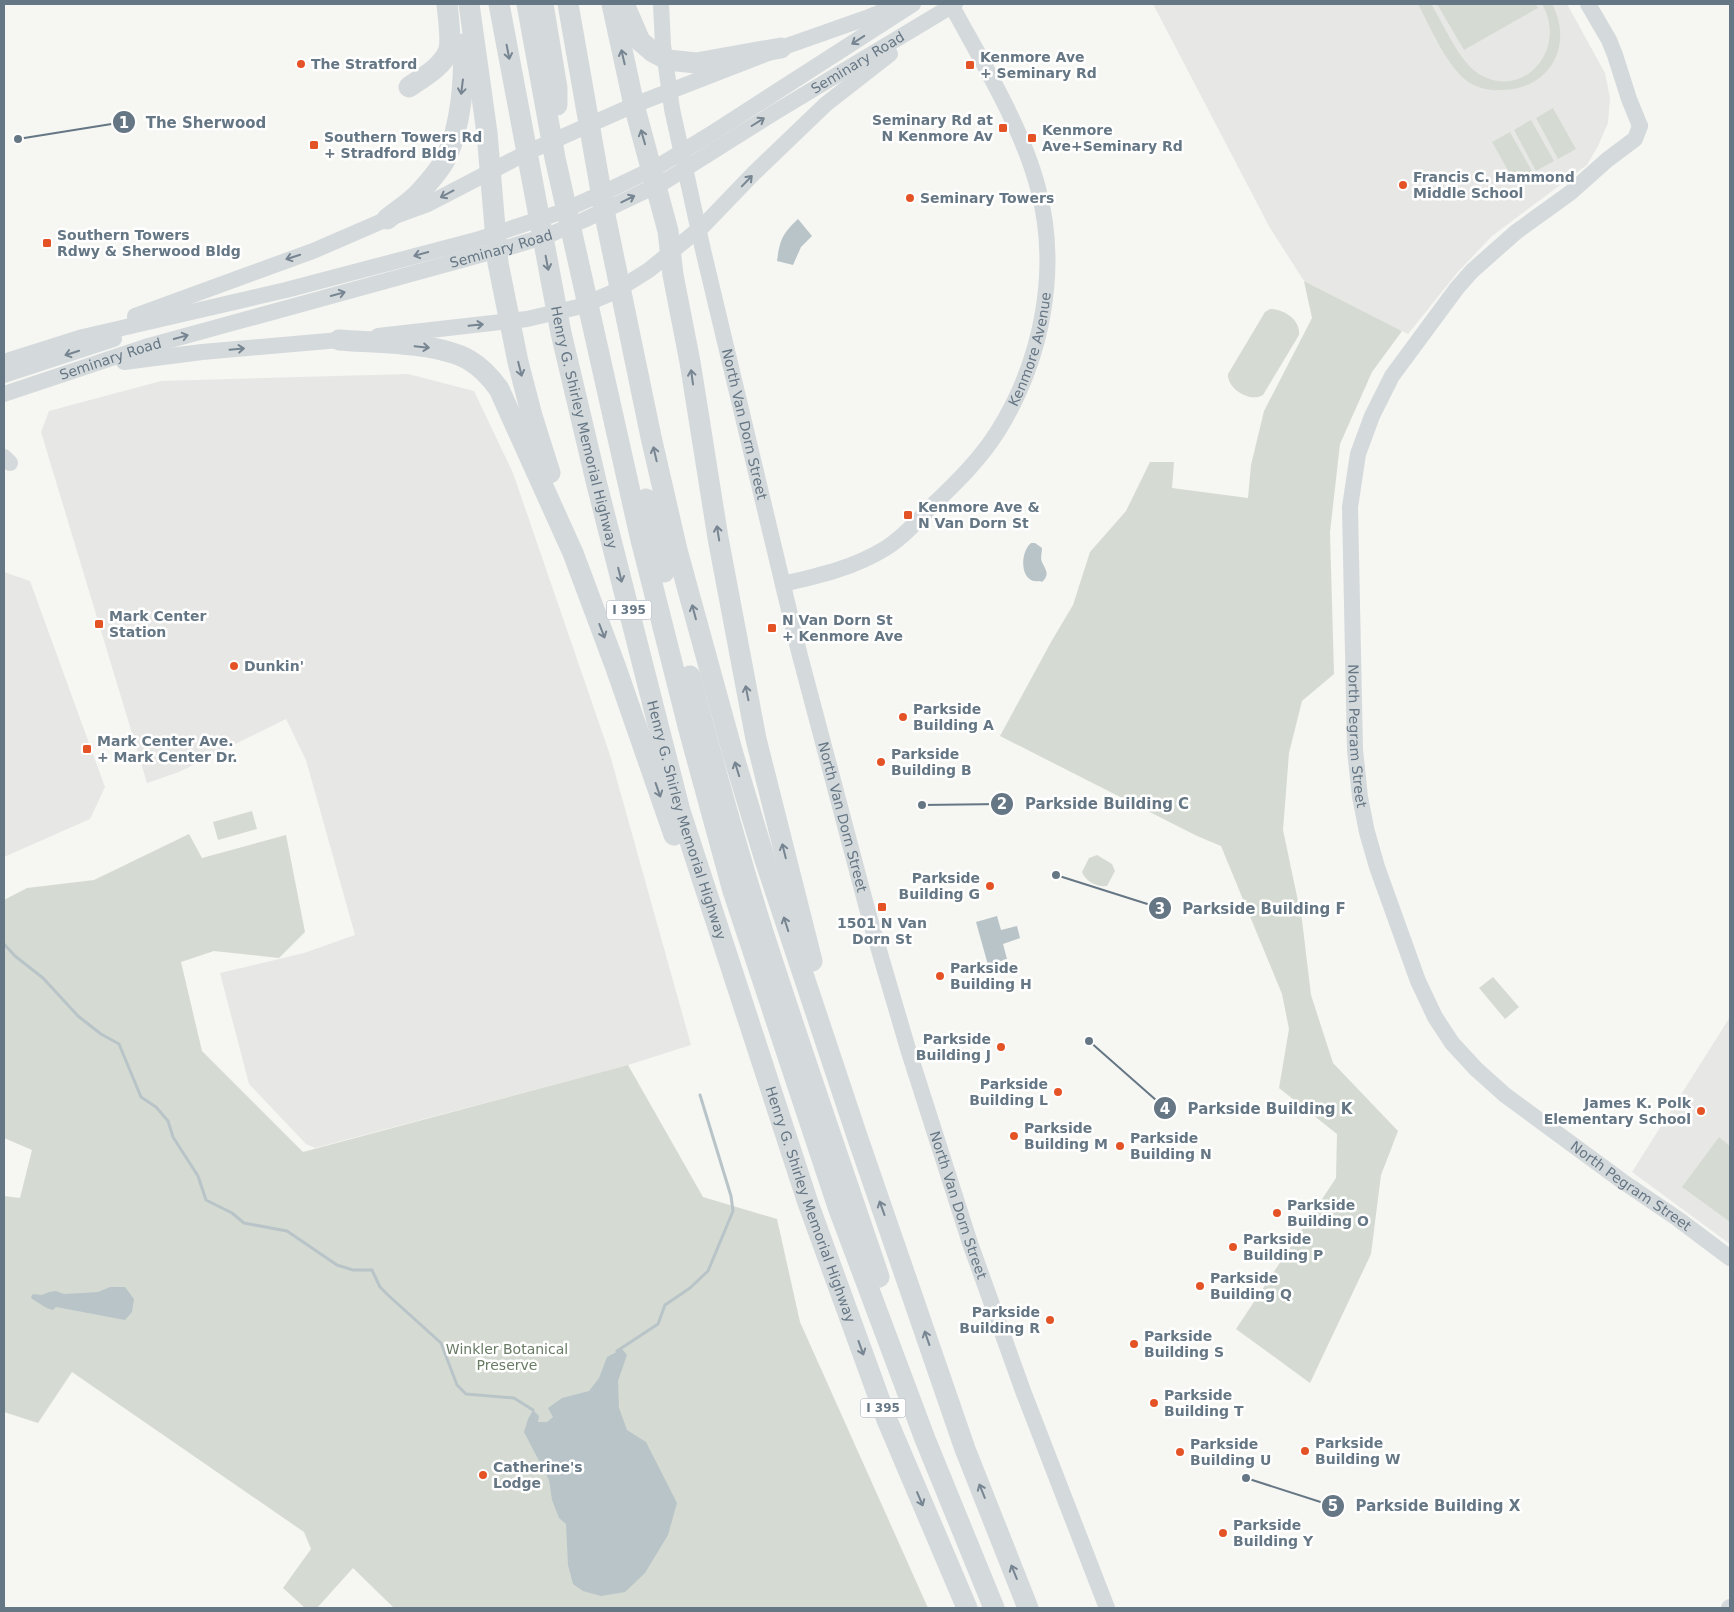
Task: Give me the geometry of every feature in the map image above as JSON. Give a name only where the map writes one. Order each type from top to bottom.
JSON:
[{"type":"highway","points":[[409,86],[438,66],[449,51],[447,4]]},
{"type":"highway","points":[[387,219],[419,194],[430,182],[445,159],[453,139],[464,66],[460,4]]},
{"type":"highway","points":[[469,4],[487,133],[497,168],[498,263],[518,320],[518,362],[573,553]]},
{"type":"highway","name":"Henry G. Shirley Memorial Highway","points":[[499,4],[561,333],[597,485],[680,811],[808,1203],[888,1420],[967,1608]]},
{"type":"highway","points":[[527,4],[555,158],[638,527],[686,721],[733,891],[841,1216],[925,1439],[993,1606]]},
{"type":"highway","points":[[528,152],[552,122],[557,109],[557,88],[543,4]]},
{"type":"highway","points":[[568,4],[608,229],[649,427],[677,550],[735,763],[768,869],[857,1136],[965,1449],[1028,1608]]},
{"type":"highway","points":[[612,4],[642,101],[668,231],[676,248],[718,538],[756,739],[857,1136]]},
{"type":"highway","points":[[624,4],[640,41],[653,52],[668,60],[696,63],[781,48]]},
{"type":"highway","points":[[557,88],[574,106],[590,115],[604,118]]},
{"type":"highway","points":[[582,212],[624,409],[681,641],[762,930],[993,1606]]},
{"type":"highway","points":[[338,340],[452,352],[479,367],[489,376],[499,390],[573,553],[616,668],[710,941],[808,1203]]},
{"type":"main road","name":"North Van Dorn Street","points":[[661,4],[663,45],[672,108],[783,584],[854,864],[883,969],[970,1243],[1012,1363],[1107,1608]]},
{"type":"main road","points":[[83,337],[284,260],[313,251],[387,219],[428,204],[528,152],[642,101],[900,4]]},
{"type":"main road","name":"Seminary Road","points":[[4,362],[83,337],[286,290],[468,242],[524,225],[582,212],[664,182],[716,140],[914,4]]},
{"type":"main road","name":"North Pegram Street","points":[[1588,4],[1609,40],[1640,126],[1611,149],[1609,159],[1570,193],[1516,232],[1472,271],[1457,288],[1392,376],[1372,416],[1358,454],[1350,507],[1355,750],[1360,797],[1367,832],[1398,930],[1435,1018],[1452,1042],[1476,1069],[1505,1095],[1730,1258]]},
{"type":"main road","points":[[84,366],[518,320],[572,309],[593,302],[623,287],[649,270],[676,248],[713,216],[754,173],[826,104],[874,65],[956,6]]},
{"type":"main road","name":"Kenmore Avenue","points":[[783,584],[857,563],[886,548],[905,533],[957,482],[984,451],[1009,412],[1023,383],[1033,355],[1044,308],[1048,264],[1044,218],[1038,188],[1016,129],[956,6]]},
{"type":"main road","name":"Seminary Road","points":[[716,140],[956,6]]},
{"type":"main road","name":"Seminary Road","points":[[4,394],[145,347],[549,235],[582,212]]},
{"type":"main road","points":[[4,375],[123,336],[228,308],[286,290]]},
{"type":"shaded area","name":"Francis C. Hammond Middle School","points":[[1153,4],[1567,4],[1605,73],[1610,98],[1608,123],[1587,165],[1492,236],[1457,273],[1408,334],[1304,281],[1270,228]]},
{"type":"shaded area","points":[[798,219],[812,236],[801,247],[793,265],[777,261],[783,238],[788,229]]},
{"type":"shaded area","points":[[408,374],[474,391],[513,473],[610,755],[691,1045],[628,1065],[315,1148],[306,1144],[249,1084],[220,973],[304,953],[355,935],[306,760],[286,719],[179,772],[147,783],[41,432],[49,411],[161,381]]},
{"type":"shaded area","points":[[1031,543],[1035,543],[1042,548],[1041,560],[1047,575],[1042,582],[1033,581],[1025,573],[1023,560]]},
{"type":"shaded area","points":[[4,572],[30,581],[105,787],[90,819],[4,857]]},
{"type":"shaded area","points":[[997,916],[1001,930],[1017,926],[1020,938],[1003,944],[1007,959],[988,965],[976,922]]},
{"type":"shaded area","name":"James K. Polk Elementary School","points":[[1730,1017],[1730,1244],[1632,1172]]},
{"type":"shaded area","points":[[110,1287],[125,1287],[134,1299],[132,1312],[125,1320],[56,1307],[53,1310],[31,1297],[33,1294],[42,1295],[56,1291],[64,1294],[98,1292]]},
{"type":"shaded area","points":[[622,1349],[627,1355],[618,1381],[619,1408],[627,1430],[646,1442],[677,1503],[668,1535],[645,1573],[625,1592],[601,1596],[583,1591],[573,1584],[568,1565],[566,1524],[559,1518],[552,1500],[549,1480],[524,1432],[533,1410],[539,1416],[538,1422],[547,1422],[553,1417],[548,1408],[562,1398],[589,1391],[599,1378],[607,1357]]},
{"type":"green space","points":[[1418,4],[1431,4],[1465,61],[1479,74],[1496,81],[1511,81],[1526,76],[1537,66],[1545,53],[1549,38],[1549,21],[1542,4],[1552,4],[1558,19],[1559,49],[1545,73],[1534,82],[1520,88],[1503,90],[1482,88],[1470,83],[1455,69],[1440,47]]},
{"type":"green space","points":[[1437,4],[1536,4],[1538,8],[1464,50]]},
{"type":"green space","points":[[1553,108],[1576,149],[1558,159],[1536,118]]},
{"type":"green space","points":[[1531,120],[1554,161],[1536,171],[1514,130]]},
{"type":"green space","points":[[1510,132],[1533,173],[1515,183],[1492,142]]},
{"type":"green space","points":[[1304,281],[1402,331],[1372,372],[1340,444],[1330,532],[1334,674],[1302,701],[1289,753],[1283,830],[1302,920],[1311,995],[1333,1063],[1398,1131],[1381,1175],[1371,1254],[1310,1383],[1236,1329],[1336,1178],[1337,1134],[1279,1088],[1289,1029],[1282,994],[1221,846],[1197,836],[1000,736],[1073,605],[1090,552],[1126,511],[1150,462],[1174,462],[1172,488],[1248,498],[1251,465],[1264,411],[1312,318]]},
{"type":"green space","points":[[1270,309],[1281,311],[1290,316],[1297,325],[1299,335],[1263,395],[1258,397],[1246,396],[1231,385],[1228,374],[1265,312]]},
{"type":"green space","points":[[252,811],[257,829],[218,840],[213,822]]},
{"type":"green space","name":"Winkler Botanical Preserve","points":[[189,834],[202,858],[286,835],[305,932],[279,958],[214,951],[181,962],[202,1051],[303,1152],[628,1065],[703,1197],[777,1219],[800,1322],[928,1608],[394,1608],[353,1568],[317,1608],[305,1608],[283,1588],[311,1549],[304,1532],[72,1372],[38,1423],[4,1412],[4,1196],[20,1198],[32,1150],[4,1138],[4,900],[27,888],[94,880]]},
{"type":"green space","points":[[1097,855],[1112,864],[1115,871],[1107,886],[1099,886],[1092,883],[1086,879],[1082,872],[1089,858]]},
{"type":"green space","points":[[1493,977],[1519,1007],[1505,1019],[1479,988]]},
{"type":"green space","points":[[1719,1137],[1730,1146],[1730,1222],[1682,1187]]},
{"type":"waterway","points":[[4,944],[15,956],[43,978],[78,1016],[101,1034],[119,1044],[141,1097],[156,1107],[168,1121],[173,1137],[198,1176],[206,1200],[232,1213],[244,1223],[287,1231],[337,1265],[353,1270],[372,1270],[380,1287],[441,1343],[457,1385],[466,1394],[514,1398],[533,1410]]},
{"type":"waterway","points":[[617,1351],[658,1324],[665,1305],[690,1288],[708,1271],[733,1211],[731,1196],[700,1095]]},
{"type":"place","name":"The Stratford","points":[[301,64]]},
{"type":"place","name":"Kenmore Ave + Seminary Rd","points":[[970,65]]},
{"type":"place","name":"Seminary Rd at N Kenmore Av","points":[[1003,128]]},
{"type":"place","name":"Kenmore Ave+Seminary Rd","points":[[1032,138]]},
{"type":"place","name":"The Sherwood","points":[[18,139]]},
{"type":"place","name":"Southern Towers Rd + Stradford Bldg","points":[[314,145]]},
{"type":"place","name":"Francis C. Hammond Middle School","points":[[1403,185]]},
{"type":"place","name":"Seminary Towers","points":[[910,198]]},
{"type":"place","name":"Southern Towers Rdwy & Sherwood Bldg","points":[[47,243]]},
{"type":"place","name":"Kenmore Ave & N Van Dorn St","points":[[908,515]]},
{"type":"place","name":"Mark Center Station","points":[[99,624]]},
{"type":"place","name":"N Van Dorn St + Kenmore Ave","points":[[772,628]]},
{"type":"place","name":"Dunkin'","points":[[234,666]]},
{"type":"place","name":"Parkside Building A","points":[[903,717]]},
{"type":"place","name":"Mark Center Ave. + Mark Center Dr.","points":[[87,749]]},
{"type":"place","name":"Parkside Building B","points":[[881,762]]},
{"type":"place","name":"Parkside Building C","points":[[922,805]]},
{"type":"place","name":"Parkside Building F","points":[[1056,875]]},
{"type":"place","name":"Parkside Building G","points":[[990,886]]},
{"type":"place","name":"1501 N Van Dorn St","points":[[882,907]]},
{"type":"place","name":"Parkside Building H","points":[[940,976]]},
{"type":"place","name":"Parkside Building K","points":[[1089,1041]]},
{"type":"place","name":"Parkside Building J","points":[[1001,1047]]},
{"type":"place","name":"Parkside Building L","points":[[1058,1092]]},
{"type":"place","name":"James K. Polk Elementary School","points":[[1701,1111]]},
{"type":"place","name":"Parkside Building M","points":[[1014,1136]]},
{"type":"place","name":"Parkside Building N","points":[[1120,1146]]},
{"type":"place","name":"Parkside Building O","points":[[1277,1213]]},
{"type":"place","name":"Parkside Building P","points":[[1233,1247]]},
{"type":"place","name":"Parkside Building Q","points":[[1200,1286]]},
{"type":"place","name":"Parkside Building R","points":[[1050,1320]]},
{"type":"place","name":"Parkside Building S","points":[[1134,1344]]},
{"type":"place","name":"Parkside Building T","points":[[1154,1403]]},
{"type":"place","name":"Parkside Building W","points":[[1305,1451]]},
{"type":"place","name":"Parkside Building U","points":[[1180,1452]]},
{"type":"place","name":"Catherine's Lodge","points":[[483,1475]]},
{"type":"place","name":"Parkside Building X","points":[[1246,1478]]},
{"type":"place","name":"Parkside Building Y","points":[[1223,1533]]}]
